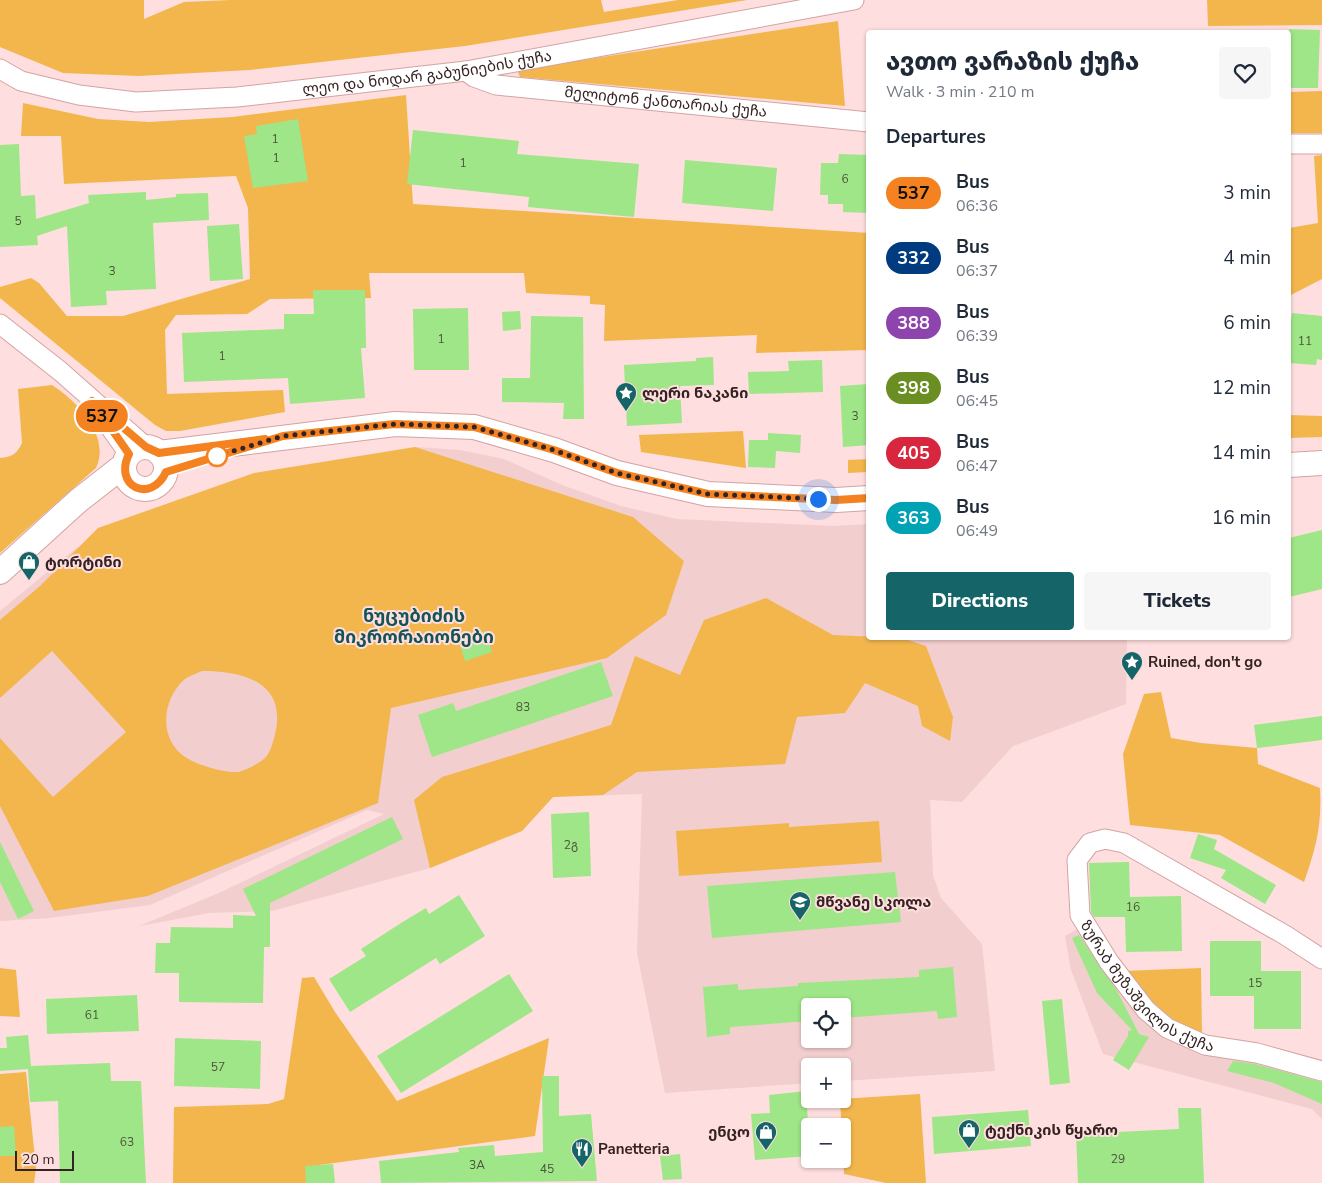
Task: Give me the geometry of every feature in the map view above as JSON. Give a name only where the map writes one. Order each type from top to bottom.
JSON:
[{"type":"main road","points":[[0,572],[51,526],[143,463],[283,436],[395,424],[474,427],[554,450],[617,473],[708,494],[836,500],[866,498]]},
{"type":"main road","points":[[1291,466],[1322,463]]},
{"type":"street","name":"ლეო და ნოდარ გაბუნიების ქუჩა","points":[[0,69],[21,81],[79,95],[136,102],[237,97],[466,71],[854,0]]},
{"type":"street","name":"მელიტონ ქანთარიას ქუჩა","points":[[466,71],[474,77],[496,85],[866,122]]},
{"type":"street","points":[[1291,144],[1322,144]]},
{"type":"street","points":[[0,324],[60,371],[92,401],[143,463]]},
{"type":"street","name":"ზურაბ მუზაშვილის ქუჩა","points":[[1322,959],[1277,930],[1124,843],[1105,839],[1090,843],[1077,860],[1080,915],[1109,962],[1146,1010],[1167,1028],[1205,1045],[1257,1053],[1322,1071]]},
{"type":"shaded area","points":[[0,0],[144,0],[144,19],[184,2],[231,0],[601,0],[604,12],[678,0],[747,0],[465,46],[250,70],[139,76],[63,73],[0,47]]},
{"type":"shaded area","points":[[1207,0],[1322,0],[1322,25],[1208,26]]},
{"type":"shaded area","points":[[838,21],[845,106],[520,77],[517,70]]},
{"type":"shaded area","points":[[1322,91],[1322,133],[1291,133],[1291,92]]},
{"type":"shaded area","points":[[406,95],[413,204],[866,233],[866,350],[756,353],[757,335],[604,341],[605,305],[590,304],[590,296],[526,293],[524,273],[369,273],[371,298],[270,299],[247,314],[176,315],[165,330],[167,394],[283,390],[285,412],[180,431],[166,431],[155,425],[0,298],[0,287],[31,278],[39,283],[67,316],[123,316],[250,279],[248,208],[236,176],[64,184],[61,136],[21,136],[23,103],[98,119],[149,122],[232,117]]},
{"type":"shaded area","points":[[1322,155],[1322,279],[1291,295],[1291,228],[1318,223],[1314,156]]},
{"type":"shaded area","points":[[52,385],[72,400],[89,421],[95,432],[99,444],[96,468],[0,553],[0,458],[14,454],[22,443],[18,389]]},
{"type":"shaded area","points":[[1291,415],[1322,416],[1322,437],[1291,438]]},
{"type":"shaded area","points":[[743,431],[746,468],[641,452],[639,435]]},
{"type":"shaded area","points":[[415,447],[460,450],[504,459],[562,485],[621,506],[677,519],[833,526],[866,524],[866,640],[1127,640],[1126,704],[1013,746],[962,802],[930,800],[933,875],[941,898],[982,944],[995,1071],[851,1080],[851,1058],[801,1058],[801,1084],[665,1093],[637,953],[642,794],[553,797],[522,831],[430,868],[272,911],[209,913],[139,926],[219,893],[384,814],[367,810],[150,905],[50,918],[0,921],[0,611],[75,549],[152,513]]},
{"type":"shaded area","points":[[415,447],[633,517],[684,561],[666,615],[607,658],[391,708],[378,803],[148,896],[54,911],[0,806],[0,738],[53,797],[126,732],[52,651],[0,698],[0,620],[40,586],[98,528],[254,473]],"holes":[[[202,671],[231,673],[257,682],[267,690],[274,700],[277,713],[276,730],[267,755],[256,764],[238,772],[215,769],[189,759],[178,751],[168,734],[166,714],[172,695],[178,686],[187,678]]]},
{"type":"shaded area","points":[[866,459],[866,472],[848,473],[848,460]]},
{"type":"shaded area","points":[[766,598],[833,635],[866,636],[866,640],[908,640],[926,646],[953,717],[950,741],[922,726],[918,706],[865,683],[845,713],[797,717],[785,764],[637,772],[603,795],[553,797],[522,831],[430,868],[414,800],[442,777],[611,725],[635,656],[680,675],[704,620]]},
{"type":"shaded area","points":[[1161,692],[1171,738],[1201,743],[1257,748],[1258,764],[1320,788],[1320,814],[1317,836],[1304,882],[1220,835],[1130,825],[1123,754],[1144,694]]},
{"type":"shaded area","points":[[879,821],[882,862],[679,876],[676,831],[789,823],[789,827]]},
{"type":"shaded area","points":[[1083,926],[1180,1042],[1322,1077],[1322,1119],[1312,1109],[1103,1054],[1071,970],[1065,936]]},
{"type":"shaded area","points":[[0,968],[16,970],[20,1017],[0,1016]]},
{"type":"shaded area","points":[[1201,968],[1202,1035],[1179,1024],[1169,1016],[1122,971]]},
{"type":"shaded area","points":[[314,977],[335,1012],[397,1101],[549,1038],[535,1136],[319,1165],[315,1183],[173,1183],[174,1107],[268,1104],[284,1099],[302,978]]},
{"type":"shaded area","points":[[26,1072],[36,1168],[34,1183],[0,1183],[0,1074]]},
{"type":"shaded area","points":[[920,1094],[926,1183],[886,1183],[844,1174],[844,1168],[851,1168],[851,1118],[841,1118],[840,1108],[851,1108],[851,1098]]},
{"type":"building","points":[[1289,29],[1320,30],[1318,88],[1291,88],[1291,30]]},
{"type":"building","points":[[298,119],[308,181],[253,188],[244,136],[257,134],[256,126]]},
{"type":"building","points":[[413,130],[519,141],[517,154],[639,164],[634,217],[528,207],[529,197],[407,184]]},
{"type":"building","points":[[19,144],[21,196],[35,195],[36,219],[89,203],[88,195],[146,192],[146,200],[176,197],[176,194],[208,193],[209,220],[153,223],[156,289],[106,291],[107,305],[71,307],[67,226],[37,236],[38,245],[0,247],[0,145]]},
{"type":"building","points":[[839,154],[866,155],[866,213],[843,212],[843,204],[828,204],[828,195],[820,195],[821,163],[838,163]]},
{"type":"building","points":[[685,160],[777,168],[773,211],[682,203]]},
{"type":"building","points":[[239,224],[243,279],[210,281],[207,226]]},
{"type":"building","points":[[313,290],[365,290],[366,348],[361,348],[365,398],[290,404],[288,378],[184,382],[182,333],[284,329],[284,314],[314,314]]},
{"type":"building","points":[[468,308],[469,370],[414,370],[413,309]]},
{"type":"building","points":[[520,311],[521,329],[503,331],[502,312]]},
{"type":"building","points":[[1292,313],[1322,316],[1322,360],[1317,359],[1316,365],[1291,363]]},
{"type":"building","points":[[531,316],[583,317],[584,419],[563,419],[564,403],[502,402],[502,378],[530,378]]},
{"type":"building","points":[[713,357],[714,385],[680,386],[682,423],[627,426],[624,365],[696,361],[696,358]]},
{"type":"building","points":[[822,360],[823,392],[749,394],[748,372],[789,371],[788,361]]},
{"type":"building","points":[[866,384],[866,445],[843,447],[840,386]]},
{"type":"building","points":[[768,433],[801,435],[800,453],[776,451],[775,468],[748,467],[749,440],[768,440]]},
{"type":"building","points":[[1322,530],[1322,589],[1291,597],[1291,538]]},
{"type":"building","points":[[485,631],[492,652],[465,661],[458,639]]},
{"type":"building","points":[[601,662],[613,696],[432,757],[418,715],[453,703],[456,711]]},
{"type":"building","points":[[1322,716],[1322,740],[1257,748],[1254,725]]},
{"type":"building","points":[[589,812],[591,876],[553,878],[551,814]]},
{"type":"building","points":[[392,817],[403,839],[270,903],[270,947],[264,947],[263,1003],[179,1002],[179,973],[155,973],[156,943],[170,943],[171,927],[233,928],[233,915],[256,916],[243,889]]},
{"type":"building","points":[[1198,834],[1217,840],[1214,849],[1276,885],[1265,904],[1221,878],[1226,870],[1190,858]]},
{"type":"building","points":[[0,842],[34,911],[18,919],[0,882]]},
{"type":"building","points":[[1129,862],[1130,897],[1181,896],[1182,951],[1126,952],[1125,917],[1094,917],[1091,912],[1089,863]]},
{"type":"building","points":[[895,872],[901,922],[712,938],[707,886]]},
{"type":"building","points":[[459,895],[485,936],[440,964],[436,958],[350,1012],[329,979],[366,956],[361,949],[401,923],[426,908],[429,914]]},
{"type":"building","points":[[1079,935],[1116,989],[1139,1034],[1149,1037],[1129,1070],[1113,1060],[1128,1036],[1128,1031],[1132,1030],[1097,993],[1072,938]]},
{"type":"building","points":[[1210,941],[1261,941],[1261,971],[1301,971],[1301,1029],[1254,1029],[1254,996],[1210,996]]},
{"type":"building","points":[[953,967],[957,1017],[938,1019],[937,1011],[851,1017],[851,998],[801,998],[801,1022],[730,1027],[730,1034],[707,1037],[703,987],[738,984],[738,990],[798,986],[798,983],[919,977],[919,970]]},
{"type":"building","points":[[509,974],[533,1011],[401,1093],[377,1056]]},
{"type":"building","points":[[137,995],[139,1031],[47,1034],[46,999]]},
{"type":"building","points":[[1062,999],[1070,1083],[1050,1085],[1042,1001]]},
{"type":"building","points":[[28,1035],[31,1066],[110,1063],[111,1081],[141,1081],[146,1183],[60,1183],[58,1101],[30,1102],[28,1069],[0,1071],[0,1048],[7,1048],[6,1037]]},
{"type":"building","points":[[175,1038],[261,1041],[260,1089],[174,1086]]},
{"type":"building","points":[[1233,1061],[1255,1064],[1322,1082],[1322,1104],[1274,1083],[1227,1071]]},
{"type":"building","points":[[542,1076],[559,1076],[559,1116],[591,1114],[597,1181],[381,1183],[379,1161],[459,1152],[458,1148],[494,1145],[495,1156],[543,1152]]},
{"type":"building","points":[[801,1092],[801,1108],[807,1108],[808,1118],[801,1118],[801,1157],[755,1160],[751,1114],[770,1113],[769,1095]]},
{"type":"building","points":[[1178,1108],[1201,1108],[1204,1183],[1078,1183],[1076,1134],[1179,1129]]},
{"type":"building","points":[[1028,1110],[1031,1146],[934,1154],[932,1117]]},
{"type":"building","points":[[14,1126],[16,1156],[0,1156],[0,1127]]},
{"type":"building","points":[[680,1154],[682,1179],[663,1180],[660,1156]]},
{"type":"building","points":[[333,1164],[335,1183],[306,1183],[305,1166]]},
{"type":"bus line","name":"537","points":[[265,439],[159,453],[146,447],[92,401],[129,454],[124,465],[126,479],[131,485],[142,489],[152,488],[161,482],[166,472],[283,436],[395,424],[474,427],[521,439],[617,473],[708,494],[836,500],[866,498]]},
{"type":"place","name":"ლერი ნაკანი","points":[[626,412]]},
{"type":"place","name":"ტორტინი","points":[[29,581]]},
{"type":"place","name":"Ruined, don't go","points":[[1132,681]]},
{"type":"place","name":"მწვანე სკოლა","points":[[800,921]]},
{"type":"place","name":"ტექნიკის წყარო","points":[[969,1149]]},
{"type":"place","name":"ენცო","points":[[766,1151]]},
{"type":"place","name":"Panetteria","points":[[582,1168]]},
{"type":"district","name":"ნუცუბიძის მიკრორაიონები","points":[[414,626]]},
{"type":"route","points":[[217,456],[283,436],[395,424],[474,427],[521,439],[617,473],[708,494],[818,499]]}]
